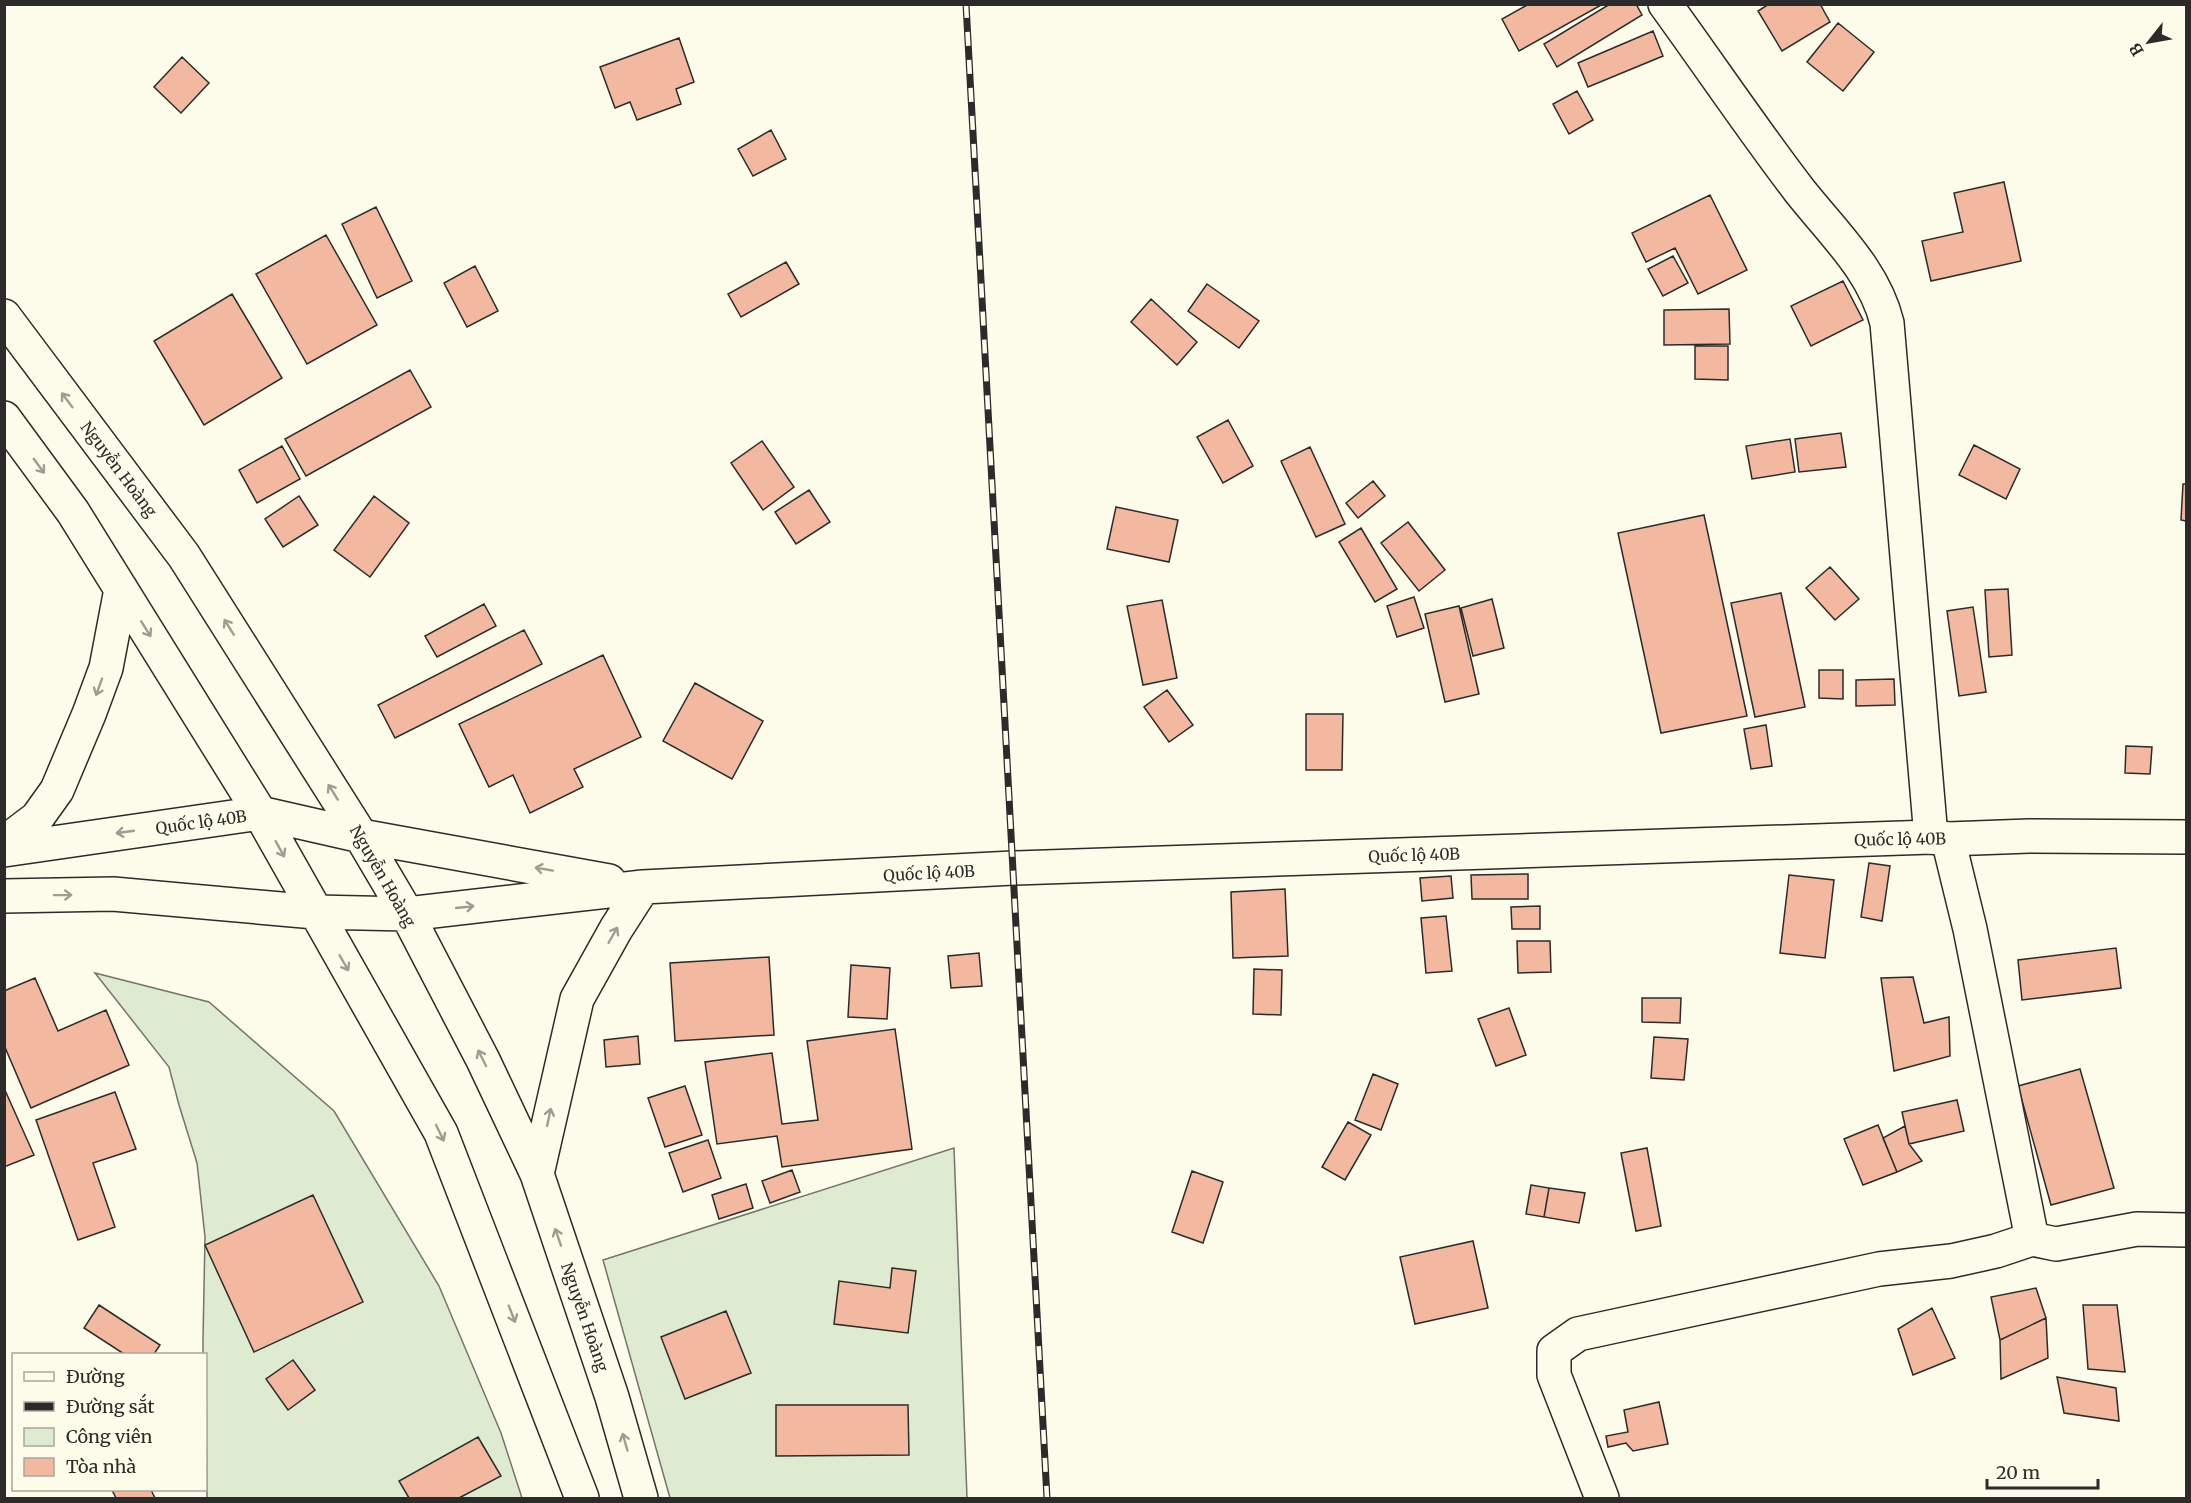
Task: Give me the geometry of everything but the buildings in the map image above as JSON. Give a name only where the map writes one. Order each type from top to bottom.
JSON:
[{"type":"main road","points":[[1665,4],[1799,190],[1869,277],[1882,305],[1887,323],[1940,838],[1953,853],[2032,1239]]},
{"type":"main road","name":"Nguyễn Hoàng","points":[[6,317],[184,555],[361,836],[407,914],[483,1060],[537,1174],[612,1397],[641,1498]]},
{"type":"main road","points":[[4,418],[73,512],[260,813],[441,1133],[582,1498]]},
{"type":"main road","points":[[4,843],[36,818],[62,779],[106,668],[121,589]]},
{"type":"main road","name":"Quốc lộ 40B","points":[[4,850],[260,813],[361,836],[643,887]]},
{"type":"main road","name":"Quốc lộ 40B","points":[[315,912],[407,914],[643,887],[1013,868],[1940,838],[2187,837]]},
{"type":"main road","points":[[537,1174],[577,999],[616,929],[643,887]]},
{"type":"main road","points":[[4,896],[113,894],[315,912]]},
{"type":"main road","points":[[1602,1498],[1554,1375],[1554,1351],[1562,1343],[1578,1334],[1879,1269],[1950,1262],[1996,1251],[2032,1239],[2056,1244],[2136,1228],[2187,1230]]},
{"type":"green space","points":[[95,973],[209,1002],[334,1111],[439,1286],[501,1433],[522,1498],[207,1498],[207,1353],[203,1353],[205,1237],[197,1163],[169,1067]]},
{"type":"green space","points":[[954,1148],[967,1498],[670,1498],[603,1260]]},
{"type":"railway","points":[[966,4],[1047,1498]]}]
